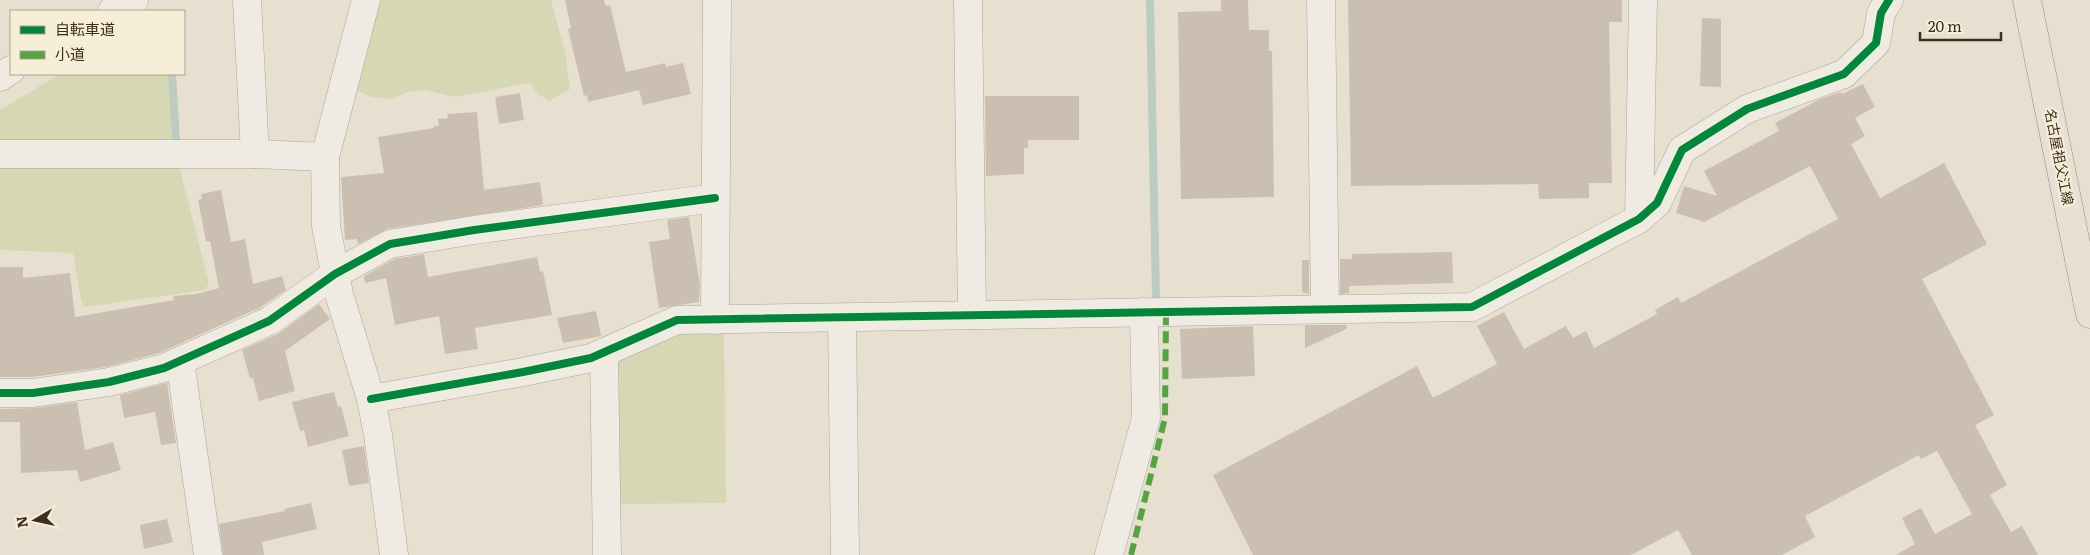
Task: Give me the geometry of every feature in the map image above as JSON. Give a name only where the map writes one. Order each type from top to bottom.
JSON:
[{"type":"main road","name":"名古屋祖父江線","points":[[2027,0],[2090,314]]},
{"type":"street","points":[[114,10],[134,0]]},
{"type":"street","points":[[247,0],[255,154]]},
{"type":"street","points":[[366,0],[325,157],[326,226],[339,294],[371,399],[378,435],[394,555]]},
{"type":"street","points":[[715,320],[717,0]]},
{"type":"street","points":[[968,0],[972,316]]},
{"type":"street","points":[[1321,0],[1325,309]]},
{"type":"street","points":[[1639,219],[1643,0]]},
{"type":"street","points":[[371,399],[591,358],[678,320],[1472,307],[1639,219],[1657,203],[1682,150],[1747,109],[1844,74],[1876,43],[1881,13],[1889,0]]},
{"type":"street","points":[[0,154],[255,154],[325,157]]},
{"type":"street","points":[[0,393],[33,393],[109,382],[164,368],[269,321],[335,274],[390,244],[474,230],[715,198]]},
{"type":"street","points":[[1109,555],[1146,418],[1144,312]]},
{"type":"street","points":[[842,318],[845,555]]},
{"type":"street","points":[[604,352],[607,555]]},
{"type":"street","points":[[180,361],[208,555]]},
{"type":"green space","points":[[378,0],[551,0],[565,52],[570,89],[549,101],[538,94],[530,83],[455,97],[425,90],[407,92],[392,99],[371,97],[356,90]]},
{"type":"green space","points":[[58,75],[168,75],[172,147],[0,146],[0,110]]},
{"type":"green space","points":[[178,162],[209,283],[205,290],[84,307],[73,253],[0,250],[0,164]]},
{"type":"green space","points":[[684,330],[724,330],[726,503],[612,504],[610,365]]},
{"type":"building","points":[[565,0],[604,0],[606,6],[610,5],[626,72],[665,63],[666,67],[683,63],[691,94],[643,105],[639,90],[588,102],[587,95],[584,96],[568,29],[571,28]]},
{"type":"building","points":[[1221,0],[1248,0],[1249,30],[1269,30],[1269,51],[1272,51],[1274,197],[1181,199],[1178,12],[1221,11]]},
{"type":"building","points":[[1348,0],[1622,0],[1622,22],[1609,22],[1612,183],[1589,183],[1589,198],[1539,199],[1538,184],[1351,186]]},
{"type":"building","points":[[1702,18],[1721,19],[1721,87],[1700,86]]},
{"type":"building","points":[[1863,84],[1875,107],[1855,118],[1865,136],[1851,144],[1880,198],[1944,163],[1987,244],[1922,279],[1994,415],[1975,425],[2007,485],[1990,495],[2011,532],[2022,526],[2038,555],[1896,555],[1915,544],[1902,518],[1921,508],[1935,534],[1972,514],[1937,451],[1921,459],[1919,455],[1805,516],[1815,537],[1782,555],[1692,555],[1678,530],[1631,555],[1253,555],[1213,475],[1417,366],[1433,398],[1497,364],[1477,326],[1504,312],[1524,349],[1566,326],[1573,338],[1586,331],[1594,348],[1657,314],[1655,310],[1678,297],[1681,303],[1838,219],[1810,166],[1704,222],[1676,213],[1684,186],[1717,196],[1704,171],[1779,131],[1775,123],[1820,99],[1841,92],[1842,94]]},
{"type":"building","points":[[520,93],[524,120],[499,124],[495,97]]},
{"type":"building","points":[[985,96],[1079,96],[1079,140],[1028,140],[1028,148],[1024,148],[1024,174],[986,176]]},
{"type":"building","points":[[477,112],[484,190],[540,182],[543,205],[387,229],[358,244],[357,239],[345,240],[341,177],[384,173],[378,137],[434,128],[434,126],[439,126],[438,119],[448,118],[447,114]]},
{"type":"building","points":[[221,190],[231,242],[245,239],[253,284],[282,276],[286,290],[261,307],[159,353],[106,367],[32,377],[0,377],[0,267],[23,267],[23,278],[70,273],[75,317],[174,300],[173,296],[196,294],[219,288],[210,241],[206,241],[198,200],[202,199],[201,194]]},
{"type":"building","points":[[689,217],[700,285],[699,302],[659,308],[649,242],[670,239],[667,220]]},
{"type":"building","points":[[1452,252],[1453,283],[1349,286],[1349,293],[1340,294],[1340,259],[1352,259],[1352,254]]},
{"type":"building","points":[[424,254],[428,277],[537,257],[540,272],[543,271],[552,315],[475,328],[478,349],[445,354],[439,316],[395,325],[386,278],[365,283],[364,276],[395,259]]},
{"type":"building","points":[[1302,260],[1309,260],[1309,294],[1302,292]]},
{"type":"building","points":[[319,304],[330,319],[285,351],[295,391],[259,401],[253,378],[250,378],[242,350],[278,334]]},
{"type":"building","points":[[596,311],[601,336],[563,343],[557,318]]},
{"type":"building","points":[[1305,325],[1347,325],[1346,329],[1305,348]]},
{"type":"building","points":[[1253,326],[1255,376],[1182,379],[1180,329]]},
{"type":"building","points":[[167,383],[176,443],[161,445],[155,412],[124,418],[120,395]]},
{"type":"building","points":[[334,392],[338,407],[341,406],[349,436],[308,447],[304,430],[300,431],[292,402]]},
{"type":"building","points":[[77,402],[85,450],[113,442],[121,470],[80,482],[77,470],[21,473],[20,422],[0,422],[0,409],[35,408]]},
{"type":"building","points":[[364,446],[369,483],[349,486],[342,450]]},
{"type":"building","points":[[311,503],[317,529],[262,542],[264,555],[223,555],[219,524],[285,511],[284,509]]},
{"type":"building","points":[[167,519],[173,542],[144,549],[140,525]]},
{"type":"waterway","points":[[1150,0],[1156,300]]},
{"type":"waterway","points":[[172,75],[176,142]]},
{"type":"marked path","points":[[1131,555],[1165,418],[1166,312]]},
{"type":"cycle path","points":[[371,399],[591,358],[677,320],[1472,307],[1639,219],[1657,203],[1682,150],[1747,109],[1844,74],[1876,43],[1881,13],[1889,0]]},
{"type":"cycle path","points":[[0,393],[33,393],[109,382],[164,368],[269,321],[335,274],[390,244],[474,230],[715,198]]}]
